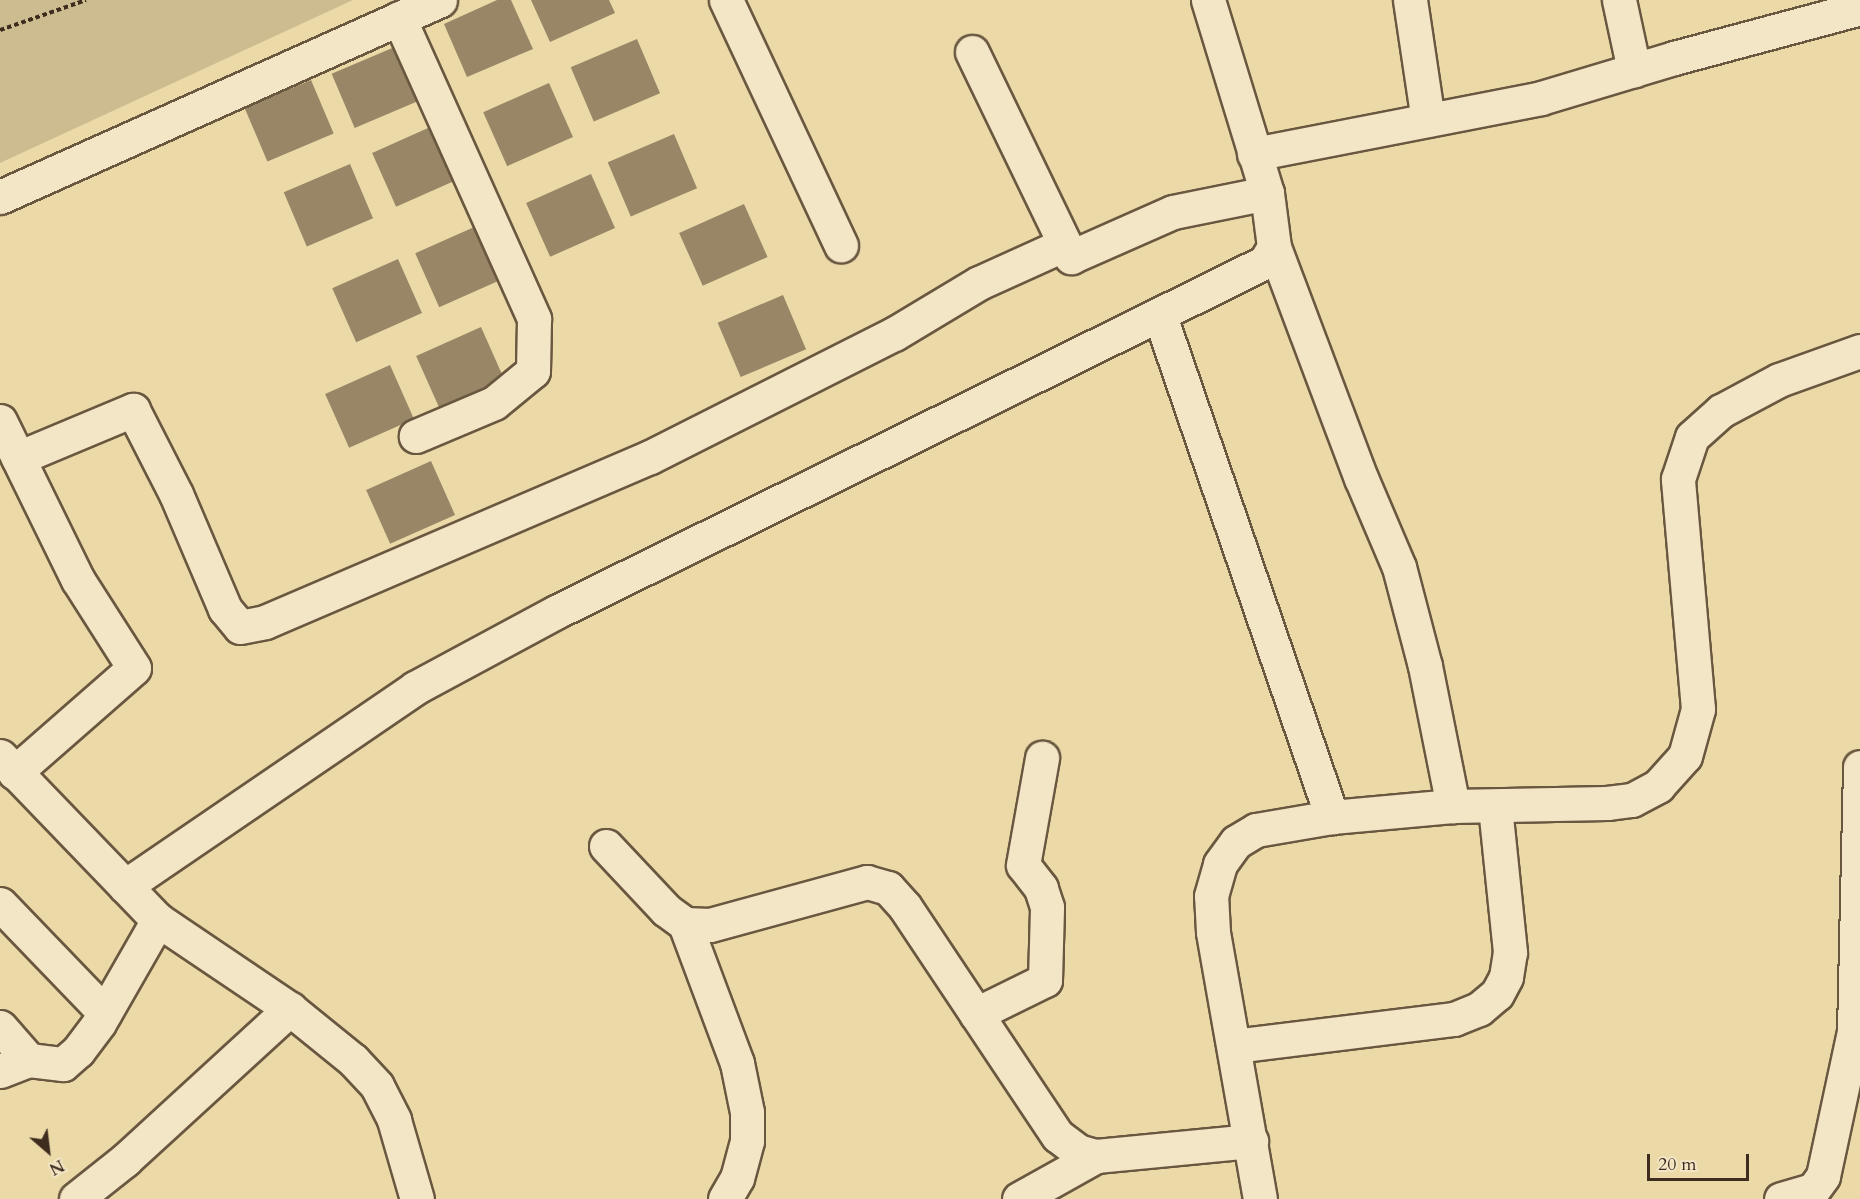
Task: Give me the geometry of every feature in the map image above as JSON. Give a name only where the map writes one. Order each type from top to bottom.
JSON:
[{"type":"street","points":[[0,197],[440,0]]},
{"type":"street","points":[[726,0],[841,245]]},
{"type":"street","points":[[1208,0],[1267,193],[1274,247],[1361,478],[1399,567],[1425,666],[1453,806]]},
{"type":"street","points":[[1410,0],[1428,120]]},
{"type":"street","points":[[1619,0],[1634,70]]},
{"type":"street","points":[[1254,154],[1540,99],[1634,70],[1860,8]]},
{"type":"street","points":[[399,18],[534,319],[533,371],[494,403],[416,436]]},
{"type":"street","points":[[972,52],[1071,256],[1173,212],[1267,193]]},
{"type":"street","points":[[18,458],[133,410],[176,494],[225,609],[240,627],[266,622],[650,457],[894,334],[979,283],[1065,244]]},
{"type":"street","points":[[125,886],[415,688],[556,612],[1160,316],[1265,262],[1274,247]]},
{"type":"street","points":[[1160,316],[1332,817]]},
{"type":"street","points":[[1260,1199],[1213,932],[1211,896],[1220,864],[1236,842],[1256,830],[1332,817],[1453,806],[1632,800],[1658,786],[1685,756],[1698,709],[1678,479],[1692,437],[1721,411],[1779,380],[1860,351]]},
{"type":"street","points":[[0,421],[78,579],[134,668],[7,764],[158,920],[290,1009],[353,1060],[377,1086],[394,1120],[417,1199]]},
{"type":"street","points":[[976,1014],[1045,980],[1047,907],[1041,888],[1023,865],[1042,758]]},
{"type":"street","points":[[1781,1199],[1813,1190],[1823,1176],[1850,1055],[1857,998],[1860,767]]},
{"type":"street","points":[[1234,1046],[1454,1018],[1479,1009],[1497,994],[1506,977],[1510,952],[1495,806]]},
{"type":"street","points":[[606,846],[666,910],[685,924],[737,1063],[747,1112],[747,1141],[737,1178],[725,1199]]},
{"type":"street","points":[[685,924],[710,925],[867,882],[888,888],[905,907],[1058,1136],[1078,1151],[1096,1156],[1251,1141]]},
{"type":"street","points":[[0,904],[105,1013]]},
{"type":"street","points":[[0,1027],[15,1065],[63,1064],[78,1051],[105,1013],[158,920]]},
{"type":"street","points":[[76,1199],[124,1160],[290,1009]]},
{"type":"street","points":[[1019,1199],[1096,1156]]},
{"type":"path","points":[[0,30],[86,0]]},
{"type":"shaded area","points":[[0,0],[353,0],[0,163]]},
{"type":"building","points":[[497,0],[511,0],[533,49],[467,77],[444,24]]},
{"type":"building","points":[[531,0],[609,0],[615,13],[550,42]]},
{"type":"building","points":[[637,39],[660,93],[594,121],[571,67]]},
{"type":"building","points":[[397,46],[420,100],[355,128],[332,74]]},
{"type":"building","points":[[311,80],[334,133],[267,162],[245,108]]},
{"type":"building","points":[[549,83],[573,137],[507,166],[483,112]]},
{"type":"building","points":[[437,124],[461,178],[396,207],[372,153]]},
{"type":"building","points":[[674,134],[697,188],[631,216],[608,162]]},
{"type":"building","points":[[350,164],[373,218],[307,246],[284,192]]},
{"type":"building","points":[[591,174],[615,228],[550,257],[526,203]]},
{"type":"building","points":[[744,204],[768,257],[703,286],[679,233]]},
{"type":"building","points":[[481,224],[505,278],[439,307],[415,253]]},
{"type":"building","points":[[398,259],[422,313],[356,342],[332,288]]},
{"type":"building","points":[[783,295],[806,349],[741,377],[718,323]]},
{"type":"building","points":[[481,327],[505,381],[440,410],[416,356]]},
{"type":"building","points":[[390,365],[414,419],[349,448],[325,394]]},
{"type":"building","points":[[431,461],[455,515],[390,544],[366,490]]}]
